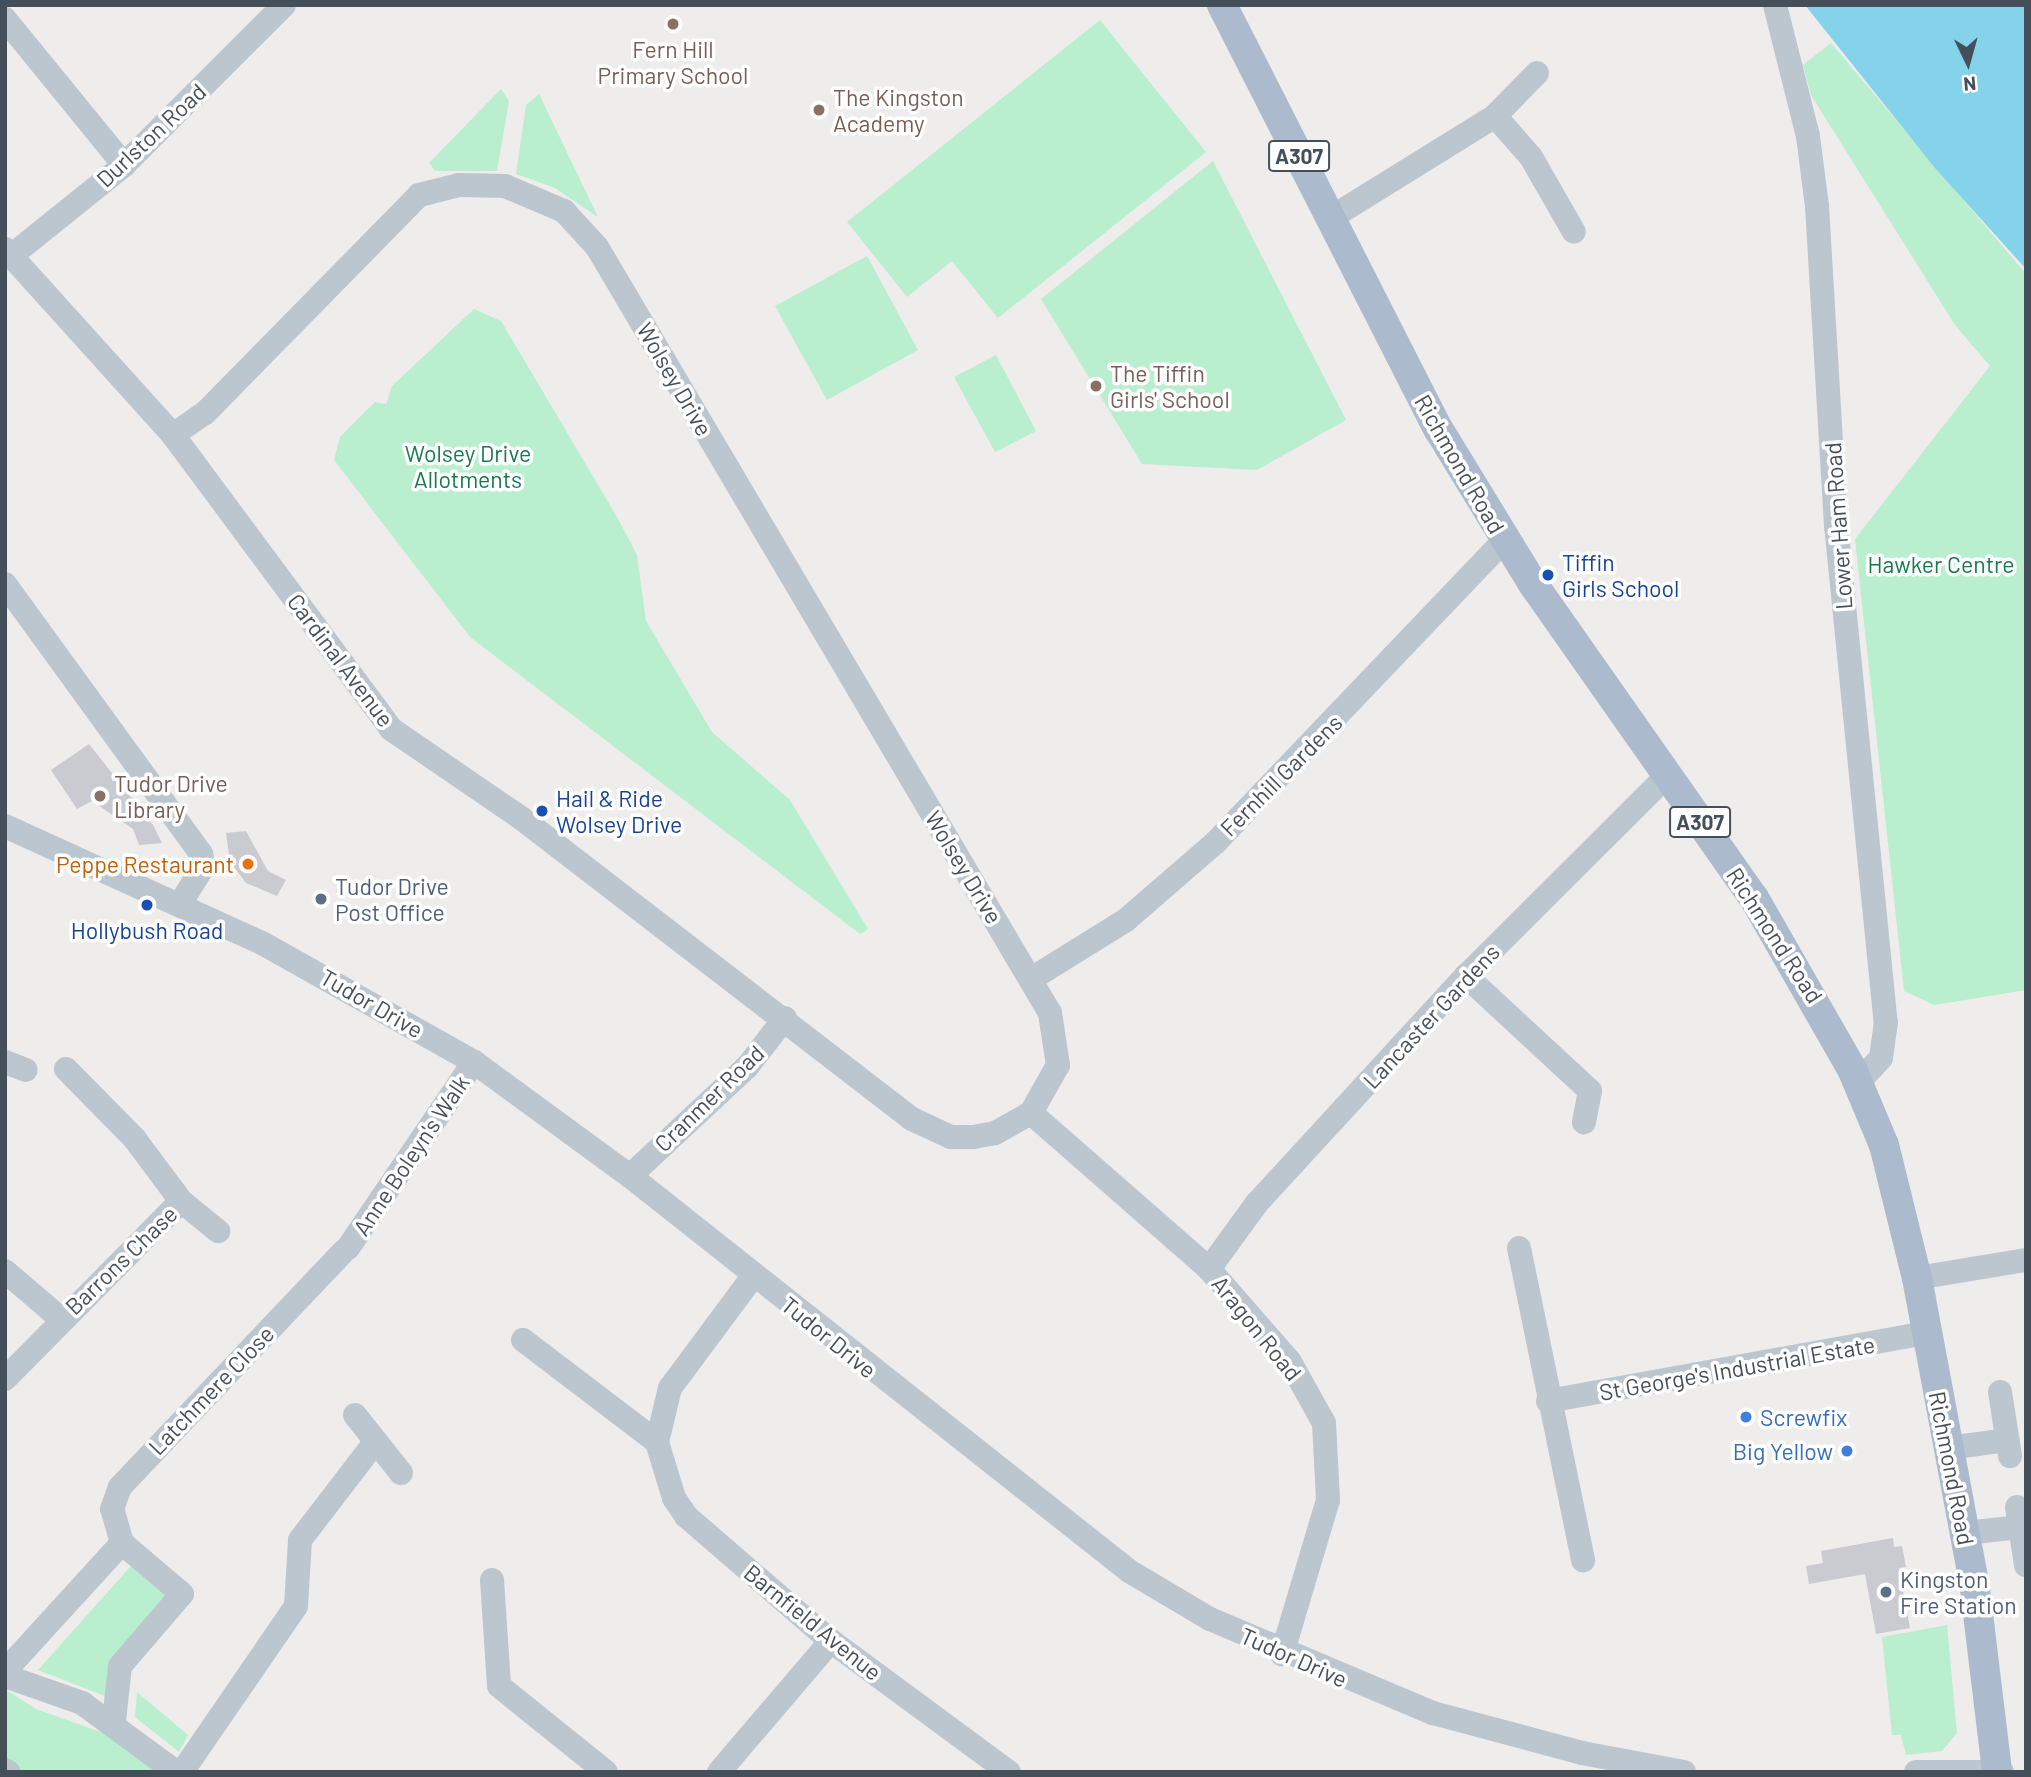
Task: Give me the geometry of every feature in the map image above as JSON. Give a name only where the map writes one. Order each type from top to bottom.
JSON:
[{"type":"main road","name":"Richmond Road","points":[[1222,5],[1425,406],[1504,541],[1754,898],[1855,1076],[1884,1144],[1917,1278],[1965,1533],[1998,1772]]},
{"type":"street","name":"Durlston Road","points":[[8,253],[124,165],[284,5]]},
{"type":"street","name":"Lower Ham Road","points":[[1775,5],[1808,136],[1817,206],[1836,525],[1886,1022],[1882,1050],[1855,1076]]},
{"type":"street","points":[[5,19],[124,165]]},
{"type":"street","points":[[1329,219],[1495,116],[1537,73]]},
{"type":"street","points":[[1495,116],[1531,157],[1574,232]]},
{"type":"street","name":"Wolsey Drive","points":[[173,435],[205,413],[419,195],[459,186],[505,186],[564,211],[597,247],[1031,979]]},
{"type":"street","name":"Cardinal Avenue","points":[[8,253],[173,435],[391,729],[785,1018]]},
{"type":"street","name":"Fernhill Gardens","points":[[1031,979],[1126,920],[1214,843],[1504,541]]},
{"type":"street","points":[[5,584],[201,854],[203,867],[180,904]]},
{"type":"street","name":"Lancaster Gardens","points":[[1209,1269],[1256,1203],[1465,976],[1668,775]]},
{"type":"street","name":"Tudor Drive","points":[[5,826],[180,904],[365,996],[474,1062],[630,1176],[1129,1571],[1282,1654],[1491,1730],[1684,1772]]},
{"type":"street","points":[[1465,976],[1590,1091],[1584,1122]]},
{"type":"street","points":[[785,1018],[931,1129],[951,1137],[995,1133],[1031,1113],[1053,1081],[1060,1048],[1031,979]]},
{"type":"street","name":"Cranmer Road","points":[[630,1176],[747,1067],[785,1018]]},
{"type":"street","name":"Anne Boleyn's Walk","points":[[346,1250],[474,1062]]},
{"type":"street","name":"Barrons Chase","points":[[66,1069],[134,1138],[181,1201],[218,1231]]},
{"type":"street","name":"Aragon Road","points":[[1031,1113],[1209,1269],[1290,1362],[1324,1423],[1328,1500],[1282,1654]]},
{"type":"street","name":"Barrons Chase","points":[[5,1379],[61,1319],[181,1201]]},
{"type":"street","points":[[1519,1248],[1548,1401],[1583,1562]]},
{"type":"street","name":"Latchmere Close","points":[[122,1543],[112,1508],[120,1487],[346,1250]]},
{"type":"street","points":[[1917,1278],[2026,1260]]},
{"type":"street","name":"Barrons Chase","points":[[5,1271],[61,1319]]},
{"type":"street","name":"Barnfield Avenue","points":[[754,1275],[684,1363],[663,1407],[657,1442],[662,1471],[686,1516],[831,1641],[1009,1772]]},
{"type":"street","name":"St George's Industrial Estate","points":[[1548,1401],[1926,1333]]},
{"type":"street","points":[[523,1340],[657,1442]]},
{"type":"street","points":[[1949,1448],[2009,1448],[2000,1392]]},
{"type":"street","points":[[355,1415],[373,1445],[401,1473]]},
{"type":"street","points":[[182,1772],[296,1606],[300,1540],[373,1445]]},
{"type":"street","points":[[1965,1533],[2019,1517],[2026,1565]]},
{"type":"street","points":[[114,1721],[120,1666],[182,1594],[122,1543],[5,1673],[114,1721],[176,1772]]},
{"type":"street","points":[[492,1580],[499,1686],[606,1772]]},
{"type":"street","points":[[719,1772],[831,1641]]},
{"type":"street","points":[[1916,1772],[1998,1772]]},
{"type":"green space","points":[[1100,20],[1206,152],[998,318],[952,261],[907,297],[847,222]]},
{"type":"green space","name":"Hawker Centre","points":[[1831,43],[2026,274],[2026,990],[1934,1005],[1904,991],[1855,539],[1990,366],[1955,325],[1811,95],[1803,65]]},
{"type":"green space","points":[[501,89],[509,101],[497,171],[435,171],[429,163]]},
{"type":"green space","points":[[539,94],[598,217],[555,188],[516,174],[526,105]]},
{"type":"green space","points":[[1213,161],[1346,420],[1257,470],[1142,464],[1041,299]]},
{"type":"green space","points":[[867,256],[918,350],[827,400],[775,306]]},
{"type":"green space","name":"Wolsey Drive Allotments","points":[[474,309],[501,321],[617,517],[637,555],[646,621],[712,732],[790,800],[868,929],[860,934],[470,637],[334,460],[340,437],[375,402],[386,404],[392,386]]},
{"type":"green space","points":[[996,355],[1036,431],[995,452],[954,377]]},
{"type":"green space","points":[[131,1566],[173,1596],[110,1698],[38,1670]]},
{"type":"green space","points":[[1947,1625],[1957,1733],[1942,1751],[1906,1755],[1901,1735],[1892,1735],[1882,1637]]},
{"type":"green space","points":[[5,1689],[36,1709],[109,1735],[156,1772],[5,1772]]},
{"type":"green space","points":[[137,1692],[188,1735],[179,1752],[135,1717]]},
{"type":"water","points":[[1805,5],[2026,5],[2026,269],[1935,168]]},
{"type":"building","name":"Tudor Drive Library","points":[[89,744],[153,825],[162,843],[139,845],[133,829],[92,801],[77,809],[51,770]]},
{"type":"building","name":"Peppe Restaurant","points":[[246,831],[268,871],[286,880],[277,896],[246,883],[230,862],[226,833]]},
{"type":"building","name":"Kingston Fire Station","points":[[1893,1538],[1894,1547],[1902,1546],[1906,1567],[1899,1568],[1910,1628],[1876,1634],[1865,1574],[1809,1584],[1806,1566],[1823,1563],[1821,1551]]},
{"type":"place","name":"Fern Hill Primary School","points":[[673,24]]},
{"type":"place","name":"The Kingston Academy","points":[[819,110]]},
{"type":"place","name":"The Tiffin Girls' School","points":[[1096,386]]},
{"type":"place","name":"Tiffin Girls School","points":[[1548,575]]},
{"type":"place","name":"Tudor Drive Library","points":[[100,796]]},
{"type":"place","name":"Hail & Ride Wolsey Drive","points":[[542,811]]},
{"type":"place","name":"Peppe Restaurant","points":[[248,864]]},
{"type":"place","name":"Tudor Drive Post Office","points":[[321,899]]},
{"type":"place","name":"Hollybush Road","points":[[147,905]]},
{"type":"place","name":"Screwfix","points":[[1746,1417]]},
{"type":"place","name":"Big Yellow","points":[[1847,1451]]},
{"type":"place","name":"Kingston Fire Station","points":[[1886,1592]]}]
